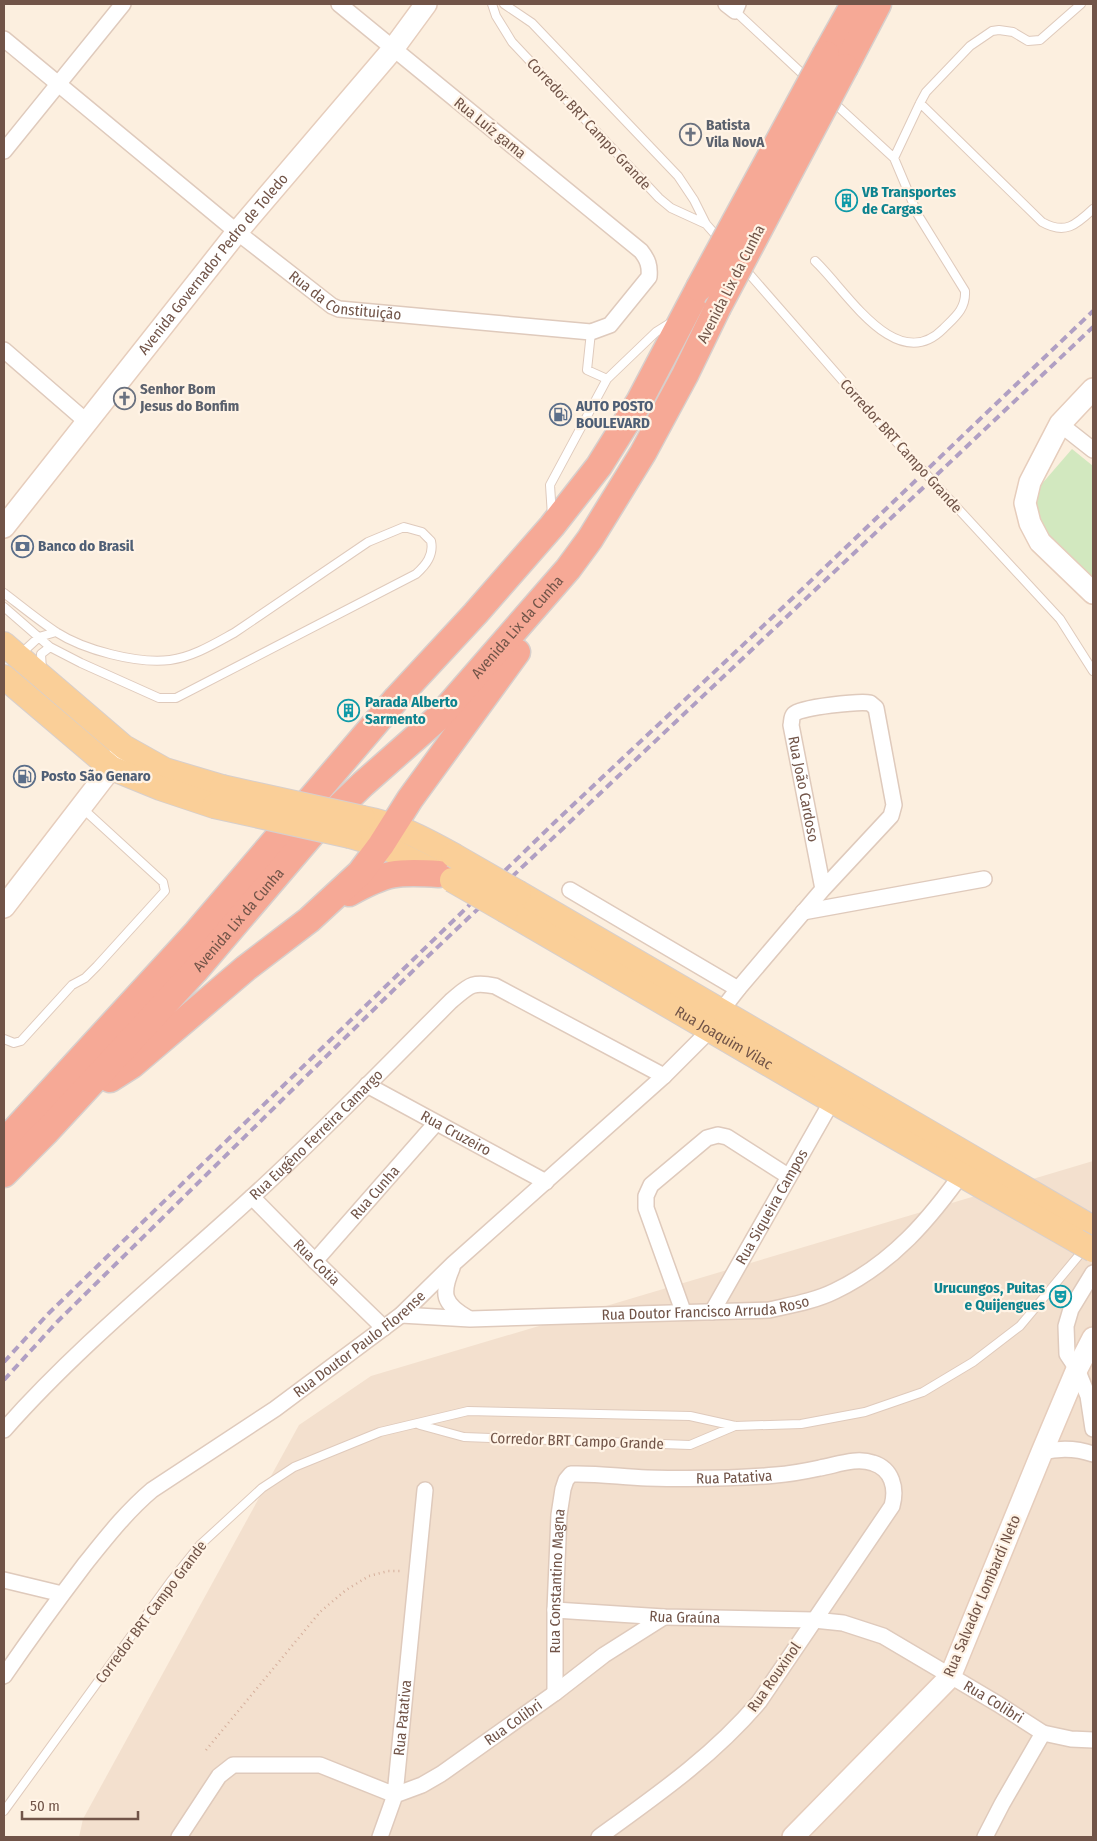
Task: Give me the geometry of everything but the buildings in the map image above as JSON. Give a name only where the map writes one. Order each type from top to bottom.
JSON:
[{"type":"highway","name":"Avenida Lix da Cunha","points":[[4,1174],[72,1104],[195,971],[317,828],[363,784],[439,717],[568,569],[590,539],[643,453],[718,309],[836,61],[854,4]]},
{"type":"highway","name":"Avenida Lix da Cunha","points":[[4,1142],[197,932],[397,698],[475,614],[552,526],[599,466],[640,402],[699,288],[836,61],[878,4]]},
{"type":"highway","points":[[309,920],[360,873],[410,799],[527,637],[568,569]]},
{"type":"highway","points":[[72,1104],[132,1064],[246,968],[340,898],[376,878],[391,873],[448,870]]},
{"type":"main road","name":"Avenida Governador Pedro de Toledo","points":[[4,527],[237,232],[394,49],[426,4]]},
{"type":"main road","points":[[1093,389],[1060,424],[1030,482],[1025,503],[1030,523],[1040,542],[1093,593]]},
{"type":"main road","points":[[8,647],[124,747],[218,797]]},
{"type":"main road","points":[[4,677],[111,768],[160,788],[218,797]]},
{"type":"main road","points":[[4,907],[111,768],[124,747]]},
{"type":"main road","name":"Rua Joaquim Vilac","points":[[218,797],[387,835],[419,836],[448,870],[513,902],[715,1021],[1089,1236]]},
{"type":"main road","name":"Rua Joaquim Vilac","points":[[715,1021],[832,1101],[967,1166]]},
{"type":"main road","name":"Rua Salvador Lombardi Neto","points":[[793,1837],[950,1676],[1077,1369],[1093,1338]]},
{"type":"street","points":[[4,151],[123,4]]},
{"type":"street","name":"Rua Luíz gama","points":[[339,4],[641,251],[649,263],[649,277],[610,325],[591,332]]},
{"type":"street","name":"Rua da Constituição","points":[[4,38],[58,85],[237,232],[335,308],[591,332]]},
{"type":"street","points":[[4,350],[88,422]]},
{"type":"street","points":[[1060,424],[1093,450]]},
{"type":"street","name":"Rua João Cardoso","points":[[715,1021],[738,989],[823,888],[886,823],[894,810],[876,708],[870,703],[854,702],[799,711],[792,718],[791,725],[823,888]]},
{"type":"street","points":[[803,912],[984,879]]},
{"type":"street","points":[[570,890],[738,989]]},
{"type":"street","name":"Rua Eugêno Ferreira Camargo","points":[[4,1430],[25,1406],[96,1337],[252,1197],[451,1001],[470,985],[495,986],[664,1076]]},
{"type":"street","name":"Rua Doutor Paulo Florense","points":[[4,1676],[62,1594],[125,1514],[152,1490],[275,1409],[402,1315],[454,1264],[664,1076],[715,1021]]},
{"type":"street","name":"Rua Cruzeiro","points":[[367,1085],[546,1182]]},
{"type":"street","name":"Rua Siqueira Campos","points":[[712,1312],[832,1101]]},
{"type":"street","name":"Rua Cunha","points":[[315,1261],[436,1124]]},
{"type":"street","points":[[683,1311],[646,1208],[646,1196],[651,1185],[707,1138],[718,1135],[727,1137],[788,1176]]},
{"type":"street","name":"Rua Doutor Francisco Arruda Roso","points":[[402,1315],[470,1319],[683,1311],[768,1310],[798,1304],[834,1292],[867,1273],[901,1248],[927,1220],[967,1166]]},
{"type":"street","name":"Rua Cotia","points":[[252,1197],[384,1328]]},
{"type":"street","points":[[454,1264],[445,1287],[448,1303],[451,1308],[470,1319]]},
{"type":"street","points":[[1093,1273],[1071,1309],[1066,1326],[1067,1354],[1077,1369],[1088,1396],[1093,1429]]},
{"type":"street","points":[[1042,1452],[1054,1449],[1067,1449],[1093,1454]]},
{"type":"street","name":"Rua Patativa","points":[[573,1474],[647,1478],[754,1476],[796,1473],[852,1461],[866,1461],[882,1467],[889,1475]]},
{"type":"street","name":"Rua Constantino Magna","points":[[555,1693],[555,1610],[561,1497],[566,1480],[569,1475],[573,1474]]},
{"type":"street","name":"Rua Rouxinol","points":[[599,1837],[712,1751],[736,1729],[759,1702],[892,1506],[895,1495],[894,1484],[889,1475]]},
{"type":"street","name":"Rua Patativa","points":[[396,1795],[425,1490]]},
{"type":"street","points":[[4,1580],[62,1594]]},
{"type":"street","name":"Rua Graúna","points":[[555,1610],[664,1617],[814,1620]]},
{"type":"street","name":"Rua Colibri","points":[[396,1795],[432,1780],[555,1693],[604,1655],[664,1617]]},
{"type":"street","name":"Rua Colibri","points":[[814,1620],[843,1623],[883,1636],[1043,1733],[1071,1739],[1093,1740]]},
{"type":"street","points":[[985,1837],[1043,1733]]},
{"type":"street","points":[[179,1837],[219,1776],[233,1765],[320,1765],[396,1795],[380,1837]]},
{"type":"lane","name":"Corredor BRT Campo Grande","points":[[492,4],[496,16],[512,42],[659,198],[672,208],[706,224]]},
{"type":"lane","name":"Corredor BRT Campo Grande","points":[[504,4],[532,23],[678,176],[694,200],[706,224],[890,435],[1060,619],[1093,671]]},
{"type":"lane","points":[[894,158],[926,92],[970,46],[984,35],[999,30],[1013,32],[1028,41],[1040,40],[1081,4]]},
{"type":"lane","points":[[733,6],[815,85]]},
{"type":"lane","points":[[815,261],[862,312],[889,336],[899,341],[918,344],[924,342],[941,332],[961,311],[965,303],[965,291],[918,215],[894,158],[822,92]]},
{"type":"lane","points":[[920,102],[1042,222],[1058,229],[1066,228],[1079,222],[1093,209]]},
{"type":"lane","points":[[552,526],[550,485],[606,379],[656,332],[686,313]]},
{"type":"lane","points":[[591,332],[587,370],[606,379]]},
{"type":"lane","points":[[4,593],[56,632],[77,642],[134,659],[171,660],[211,646],[234,633],[368,542],[377,538],[408,527],[426,535],[431,541],[432,546],[428,561],[416,574],[176,698],[159,698],[81,663],[50,646],[4,607]]},
{"type":"lane","points":[[8,647],[20,652],[26,650],[39,637],[56,632]]},
{"type":"lane","points":[[44,678],[41,656],[50,646]]},
{"type":"lane","points":[[4,1039],[14,1043],[21,1041],[72,985],[85,978],[97,966],[165,891],[166,887],[163,882],[81,808]]},
{"type":"lane","name":"Corredor BRT Campo Grande","points":[[4,1811],[200,1545],[262,1488],[294,1467],[380,1432],[468,1411],[690,1416],[734,1426],[810,1422],[865,1412],[923,1392],[973,1362],[1020,1326],[1089,1236]]},
{"type":"lane","name":"Corredor BRT Campo Grande","points":[[418,1424],[464,1437],[690,1445],[734,1426]]},
{"type":"path","points":[[206,1750],[320,1612],[340,1595],[369,1576],[388,1571],[417,1572]]},
{"type":"shaded area","points":[[1093,1161],[1093,1837],[79,1837],[83,1819],[299,1425],[371,1376]]},
{"type":"green space","points":[[1072,449],[1093,466],[1093,580],[1048,534],[1038,519],[1036,499],[1040,486]]},
{"type":"railway","points":[[4,1362],[48,1314],[556,821],[1093,311]]},
{"type":"railway","points":[[4,1380],[57,1322],[425,959],[1093,327]]},
{"type":"place","name":"Batista Vila NovA","points":[[690,134]]},
{"type":"place","name":"VB Transportes de Cargas","points":[[846,201]]},
{"type":"place","name":"Senhor Bom Jesus do Bonfim","points":[[124,398]]},
{"type":"place","name":"AUTO POSTO BOULEVARD","points":[[560,415]]},
{"type":"place","name":"Banco do Brasil","points":[[22,546]]},
{"type":"place","name":"Parada Alberto Sarmento","points":[[349,711]]},
{"type":"place","name":"Posto São Genaro","points":[[25,776]]},
{"type":"place","name":"Urucungos, Puitas e Quijengues","points":[[1061,1297]]}]
